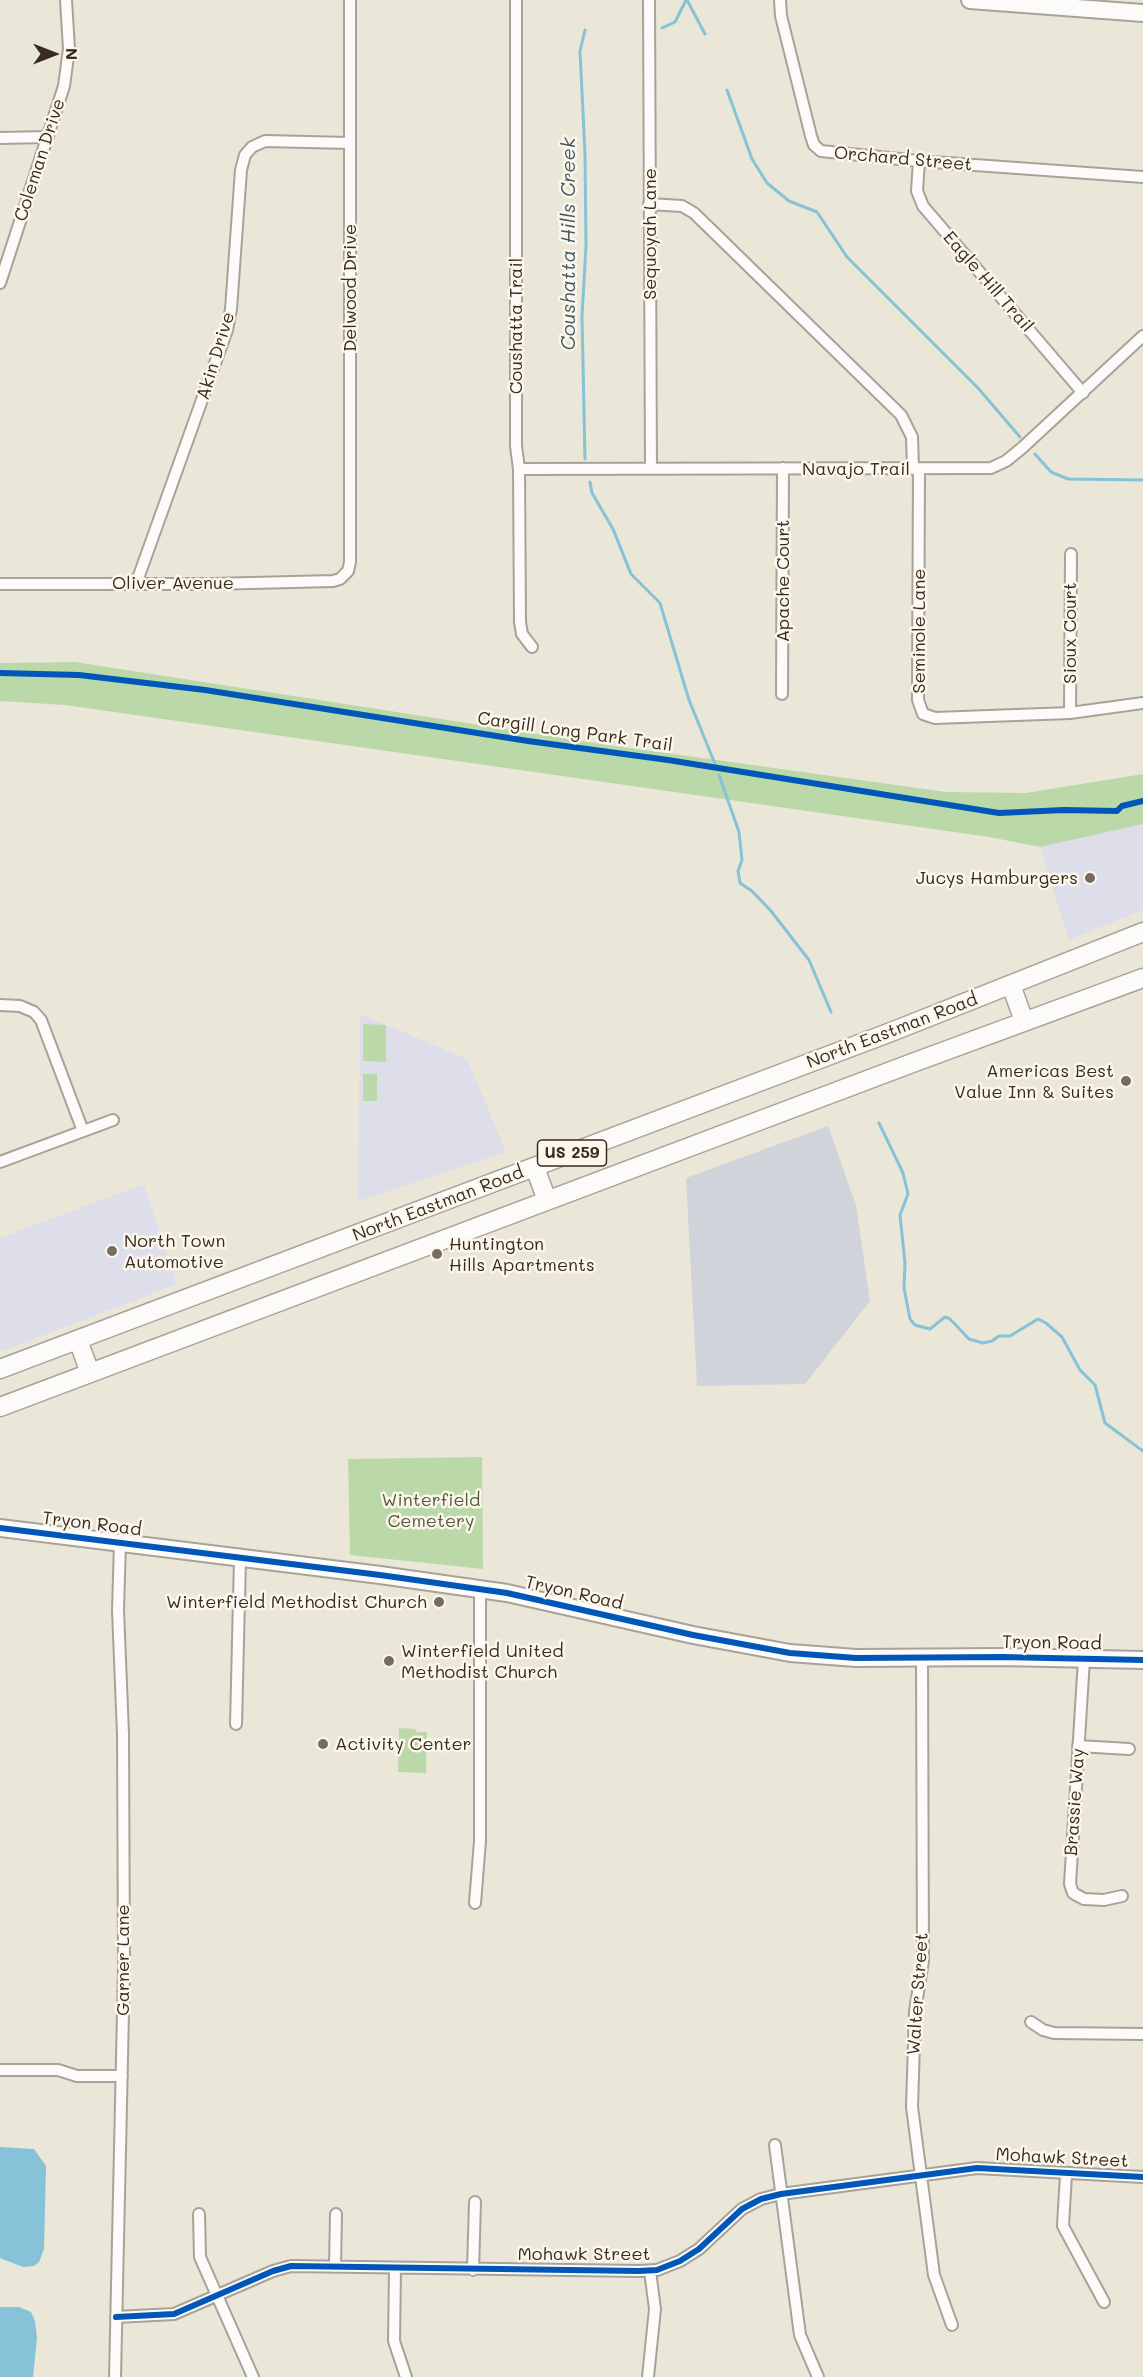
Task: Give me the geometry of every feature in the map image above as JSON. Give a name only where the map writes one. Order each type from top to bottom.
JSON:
[{"type":"main road","name":"North Eastman Road","points":[[0,1369],[535,1168],[1143,932]]},
{"type":"main road","name":"North Eastman Road","points":[[0,1407],[1143,978]]},
{"type":"main road","points":[[1011,985],[1024,1022]]},
{"type":"main road","points":[[535,1168],[547,1200]]},
{"type":"main road","points":[[78,1340],[90,1373]]},
{"type":"street","name":"Coleman Drive","points":[[0,283],[60,104],[67,67],[69,39],[66,0]]},
{"type":"street","name":"Delwood Drive","points":[[345,575],[350,562],[350,0]]},
{"type":"street","name":"Coushatta Trail","points":[[516,0],[516,446],[519,469],[519,622],[522,634],[532,647]]},
{"type":"street","name":"Sequoyah Lane","points":[[649,0],[651,469]]},
{"type":"street","name":"Orchard Street","points":[[780,0],[781,16],[811,136],[817,149],[828,153],[919,161],[1143,177]]},
{"type":"street","points":[[970,0],[1143,13]]},
{"type":"street","points":[[0,138],[48,138]]},
{"type":"street","name":"Akin Drive","points":[[136,584],[227,330],[231,309],[241,170],[245,155],[252,147],[265,141],[350,142]]},
{"type":"street","name":"Eagle Hill Trail","points":[[919,161],[917,191],[923,206],[1083,393]]},
{"type":"street","name":"Seminole Lane","points":[[650,204],[682,206],[694,213],[901,415],[912,437],[916,469],[918,700],[922,712],[932,718],[1070,713],[1143,703]]},
{"type":"street","name":"Navajo Trail","points":[[519,469],[979,469],[999,466],[1083,393],[1143,336]]},
{"type":"street","name":"Apache Court","points":[[782,694],[783,468]]},
{"type":"street","name":"Sioux Court","points":[[1070,713],[1071,554]]},
{"type":"street","name":"Oliver Avenue","points":[[0,584],[335,580],[345,575]]},
{"type":"street","points":[[0,1005],[23,1007],[34,1012],[41,1020],[83,1131]]},
{"type":"street","points":[[0,1162],[113,1120]]},
{"type":"street","name":"Tryon Road","points":[[0,1528],[480,1589],[766,1650],[837,1658],[1143,1660]]},
{"type":"street","name":"Garner Lane","points":[[115,2377],[124,1967],[123,1734],[118,1610],[120,1543]]},
{"type":"street","points":[[236,1724],[240,1558]]},
{"type":"street","points":[[475,1903],[480,1841],[480,1589]]},
{"type":"street","name":"Walter Street","points":[[922,1657],[923,1961],[915,2011],[912,2101],[934,2275],[952,2325]]},
{"type":"street","name":"Brassie Way","points":[[1084,1659],[1070,1887],[1075,1895],[1084,1899],[1104,1900],[1122,1896]]},
{"type":"street","points":[[1078,1746],[1129,1749]]},
{"type":"street","points":[[1031,2022],[1043,2030],[1054,2033],[1143,2034]]},
{"type":"street","points":[[0,2070],[58,2070],[77,2076],[122,2076]]},
{"type":"street","points":[[775,2145],[800,2335],[818,2377]]},
{"type":"street","name":"Mohawk Street","points":[[116,2317],[171,2315],[282,2268],[650,2271],[673,2264],[699,2249],[741,2208],[761,2199],[781,2194],[988,2168],[1143,2177]]},
{"type":"street","points":[[1066,2174],[1062,2215],[1064,2229],[1104,2302]]},
{"type":"street","points":[[473,2270],[475,2202]]},
{"type":"street","points":[[199,2214],[199,2253],[253,2377]]},
{"type":"street","points":[[334,2267],[336,2214]]},
{"type":"street","points":[[395,2269],[394,2340],[406,2377]]},
{"type":"street","points":[[648,2377],[655,2309],[650,2271]]},
{"type":"shaded area","points":[[1143,824],[1143,910],[1069,940],[1040,847]]},
{"type":"shaded area","points":[[360,1014],[467,1059],[506,1152],[358,1201]]},
{"type":"shaded area","points":[[828,1126],[856,1205],[870,1301],[805,1384],[697,1386],[686,1178]]},
{"type":"shaded area","points":[[144,1184],[177,1284],[0,1352],[0,1238]]},
{"type":"green space","points":[[75,662],[602,744],[946,792],[1026,793],[1143,774],[1143,824],[1040,847],[989,837],[65,705],[0,701],[0,663]]},
{"type":"green space","points":[[363,1024],[386,1025],[386,1062],[363,1061]]},
{"type":"green space","points":[[363,1074],[377,1074],[377,1101],[363,1101]]},
{"type":"green space","name":"Winterfield Cemetery","points":[[482,1457],[483,1569],[350,1555],[348,1459]]},
{"type":"green space","points":[[399,1728],[427,1732],[426,1773],[398,1772]]},
{"type":"water","points":[[0,2147],[34,2149],[46,2166],[44,2249],[39,2262],[34,2266],[23,2267],[0,2258]]},
{"type":"water","points":[[0,2307],[19,2307],[31,2312],[35,2321],[37,2338],[33,2377],[0,2377]]},
{"type":"waterway","name":"Coushatta Hills Creek","points":[[662,28],[675,22],[686,0]]},
{"type":"waterway","points":[[687,0],[705,34]]},
{"type":"waterway","name":"Coushatta Hills Creek","points":[[585,30],[580,51],[585,154],[586,246],[582,316],[585,459]]},
{"type":"waterway","points":[[727,90],[752,159],[767,183],[789,201],[817,212],[847,257],[978,388],[1020,437]]},
{"type":"waterway","points":[[1035,454],[1051,472],[1068,479],[1143,480]]},
{"type":"waterway","name":"Coushatta Hills Creek","points":[[590,482],[592,493],[613,529],[631,574],[660,603],[689,700],[715,764]]},
{"type":"waterway","name":"Coushatta Hills Creek","points":[[719,775],[739,832],[742,860],[738,871],[740,883],[752,891],[771,911],[809,960],[831,1012]]},
{"type":"waterway","name":"Coushatta Hills Creek","points":[[879,1123],[903,1173],[908,1194],[900,1215],[905,1263],[904,1288],[910,1319],[915,1325],[930,1329],[945,1317],[950,1319],[969,1339],[983,1343],[999,1336],[1010,1336],[1038,1319],[1046,1323],[1062,1337],[1080,1370],[1095,1385],[1105,1423],[1143,1451]]},
{"type":"cycle path","name":"Cargill Long Park Trail","points":[[0,673],[79,675],[205,690],[999,813],[1064,810],[1117,811],[1122,806],[1143,801]]},
{"type":"cycle path","points":[[0,1528],[507,1593],[693,1635],[790,1653],[856,1658],[1002,1657],[1143,1660]]},
{"type":"cycle path","points":[[116,2317],[174,2314],[273,2271],[291,2266],[657,2270],[680,2261],[699,2249],[742,2209],[761,2199],[781,2194],[977,2168],[1143,2177]]},
{"type":"place","name":"Jucys Hamburgers","points":[[1090,878]]},
{"type":"place","name":"Americas Best Value Inn & Suites","points":[[1126,1081]]},
{"type":"place","name":"North Town Automotive","points":[[112,1251]]},
{"type":"place","name":"Huntington Hills Apartments","points":[[437,1254]]},
{"type":"place","name":"Winterfield Methodist Church","points":[[439,1602]]},
{"type":"place","name":"Winterfield United Methodist Church","points":[[389,1661]]},
{"type":"place","name":"Activity Center","points":[[323,1744]]}]
